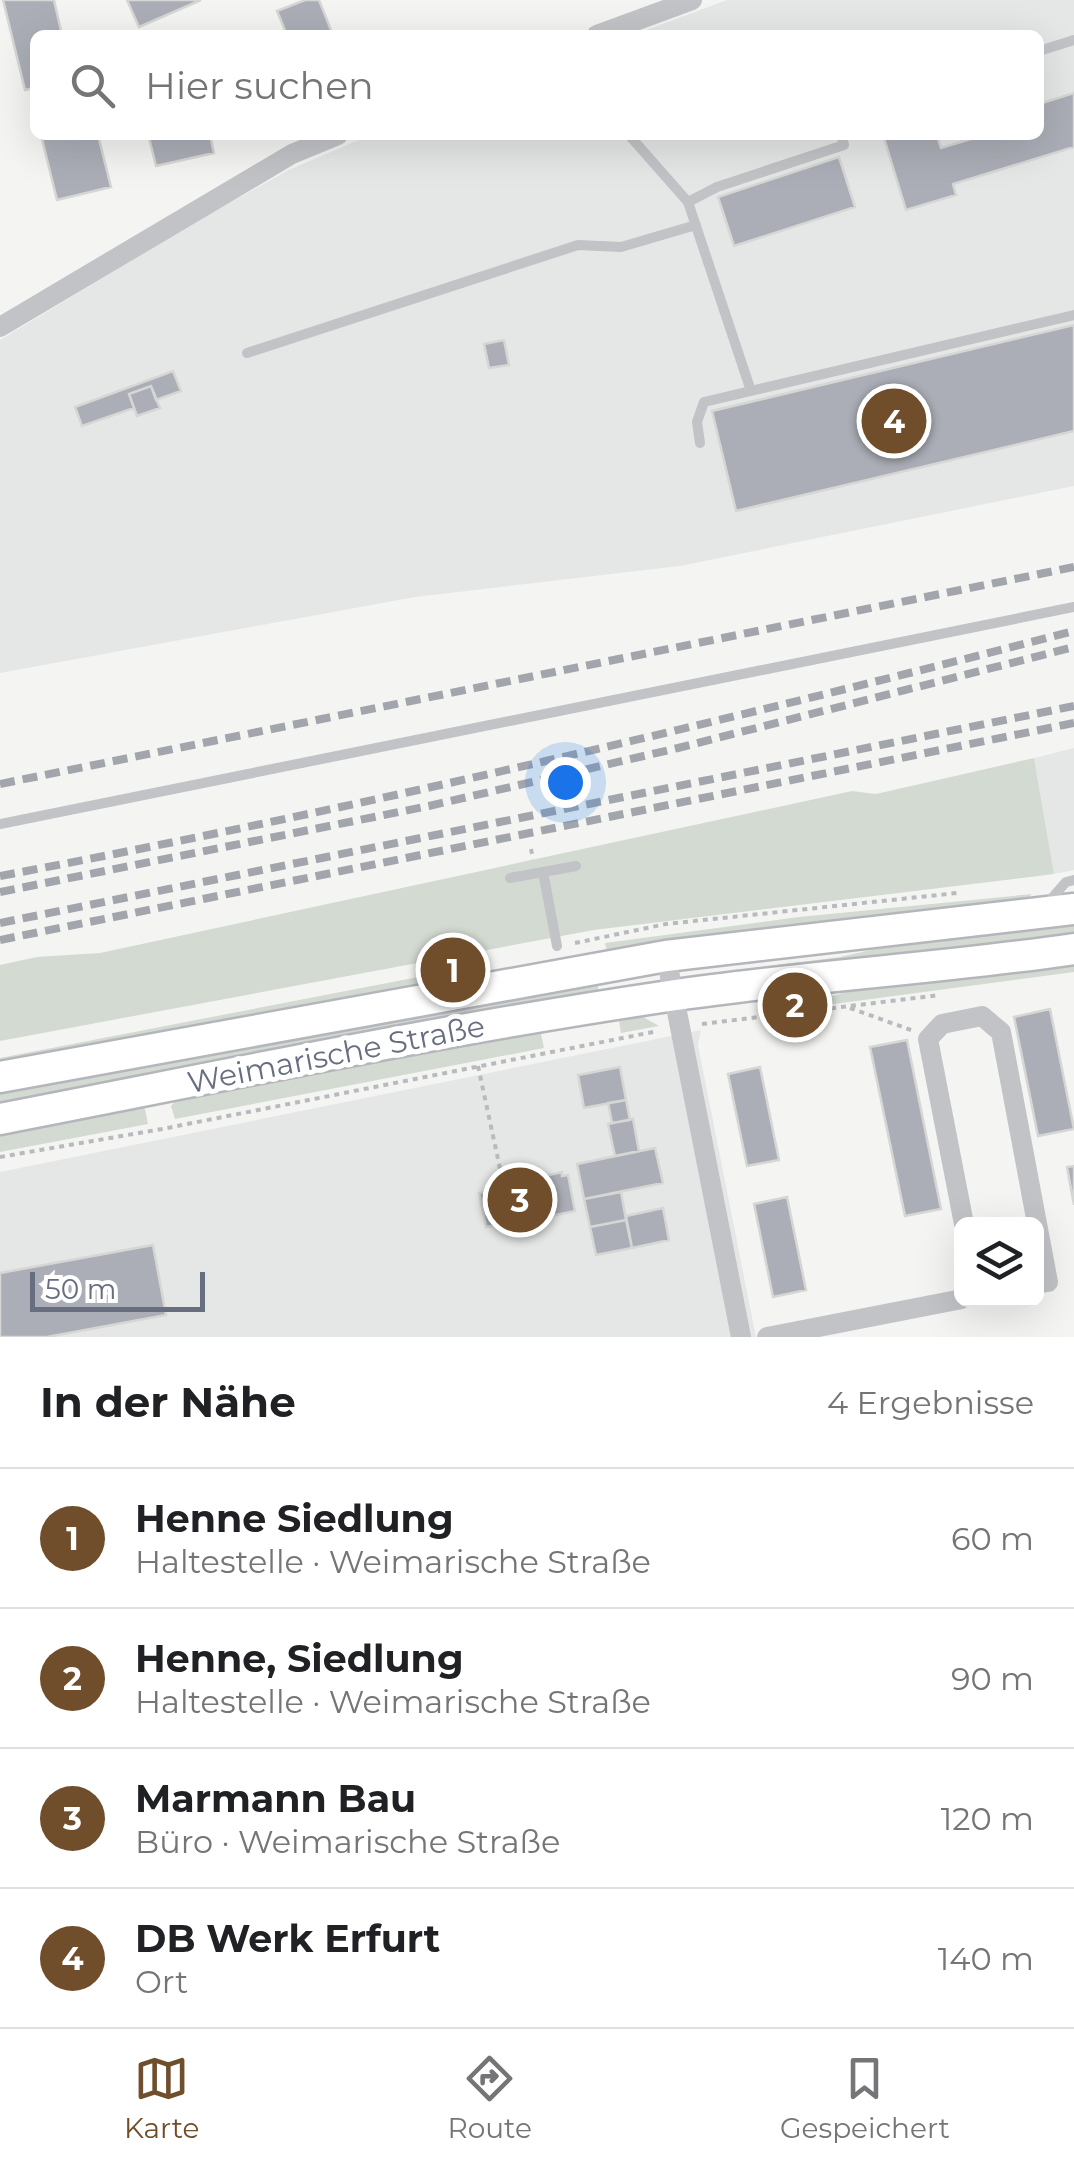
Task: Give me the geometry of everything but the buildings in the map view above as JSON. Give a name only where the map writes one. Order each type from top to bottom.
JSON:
[{"type":"main road","name":"Weimarische Straße","points":[[0,1077],[666,956],[1074,909]]},
{"type":"main road","name":"Weimarische Straße","points":[[0,1119],[448,1032],[673,995],[1074,949]]},
{"type":"street","points":[[611,30],[692,0]]},
{"type":"street","points":[[0,327],[292,154],[326,140]]},
{"type":"street","points":[[666,956],[741,1337]]},
{"type":"street","points":[[963,1217],[928,1039],[942,1024],[982,1016],[1001,1032],[1036,1217]]},
{"type":"street","points":[[1044,1261],[1048,1282],[1044,1283]]},
{"type":"street","points":[[767,1337],[954,1301]]},
{"type":"lane","points":[[1044,49],[1074,40]]},
{"type":"lane","points":[[633,140],[688,202],[751,391]]},
{"type":"lane","points":[[688,202],[717,187],[844,145],[842,140]]},
{"type":"lane","points":[[247,352],[578,246],[622,247],[696,225]]},
{"type":"lane","points":[[700,443],[697,422],[704,402],[1074,316]]},
{"type":"lane","points":[[0,824],[1074,607]]},
{"type":"lane","points":[[510,878],[576,866]]},
{"type":"lane","points":[[543,872],[557,946]]},
{"type":"lane","points":[[1037,914],[1066,882],[1074,880]]},
{"type":"path","points":[[596,938],[666,924],[971,892]]},
{"type":"path","points":[[756,1017],[940,995]]},
{"type":"path","points":[[844,1006],[901,1024],[928,1039]]},
{"type":"path","points":[[0,1157],[559,1051]]},
{"type":"path","points":[[478,1066],[501,1173]]},
{"type":"shaded area","points":[[727,0],[1074,0],[1074,486],[680,566],[415,597],[0,673],[0,340],[289,170],[358,140],[1044,140],[1044,30],[646,30]]},
{"type":"shaded area","points":[[1074,748],[1074,870],[1054,874],[1034,758]]},
{"type":"shaded area","points":[[1034,758],[1054,874],[594,930],[0,1041],[0,965],[37,957],[100,953],[852,791],[876,794]]},
{"type":"shaded area","points":[[1032,894],[1019,905],[607,952],[605,943],[799,917]]},
{"type":"shaded area","points":[[1074,922],[1074,937],[722,975],[840,957],[901,943]]},
{"type":"shaded area","points":[[1074,962],[1074,972],[826,1005],[825,998],[868,986]]},
{"type":"shaded area","points":[[444,972],[405,990],[0,1067],[0,1058]]},
{"type":"shaded area","points":[[597,979],[599,994],[0,1107],[0,1093]]},
{"type":"shaded area","points":[[643,1017],[659,1026],[621,1033],[619,1021]]},
{"type":"shaded area","points":[[533,1030],[541,1034],[544,1048],[175,1119],[171,1106],[177,1099]]},
{"type":"shaded area","points":[[701,1030],[698,1045],[756,1337],[0,1337],[0,1172]]},
{"type":"shaded area","points":[[140,1106],[145,1109],[148,1124],[0,1152],[0,1133]]},
{"type":"railway","points":[[0,784],[1074,567]]},
{"type":"railway","points":[[0,876],[270,822],[539,762],[1074,631]]},
{"type":"railway","points":[[0,892],[429,806],[678,748],[1074,647]]},
{"type":"railway","points":[[0,923],[1074,706]]},
{"type":"railway","points":[[0,940],[1074,723]]},
{"type":"place","name":"DB Werk Erfurt","points":[[894,421]]},
{"type":"place","name":"Henne Siedlung","points":[[453,970]]},
{"type":"place","name":"Henne, Siedlung","points":[[795,1005]]},
{"type":"place","name":"Marmann Bau","points":[[520,1200]]}]
